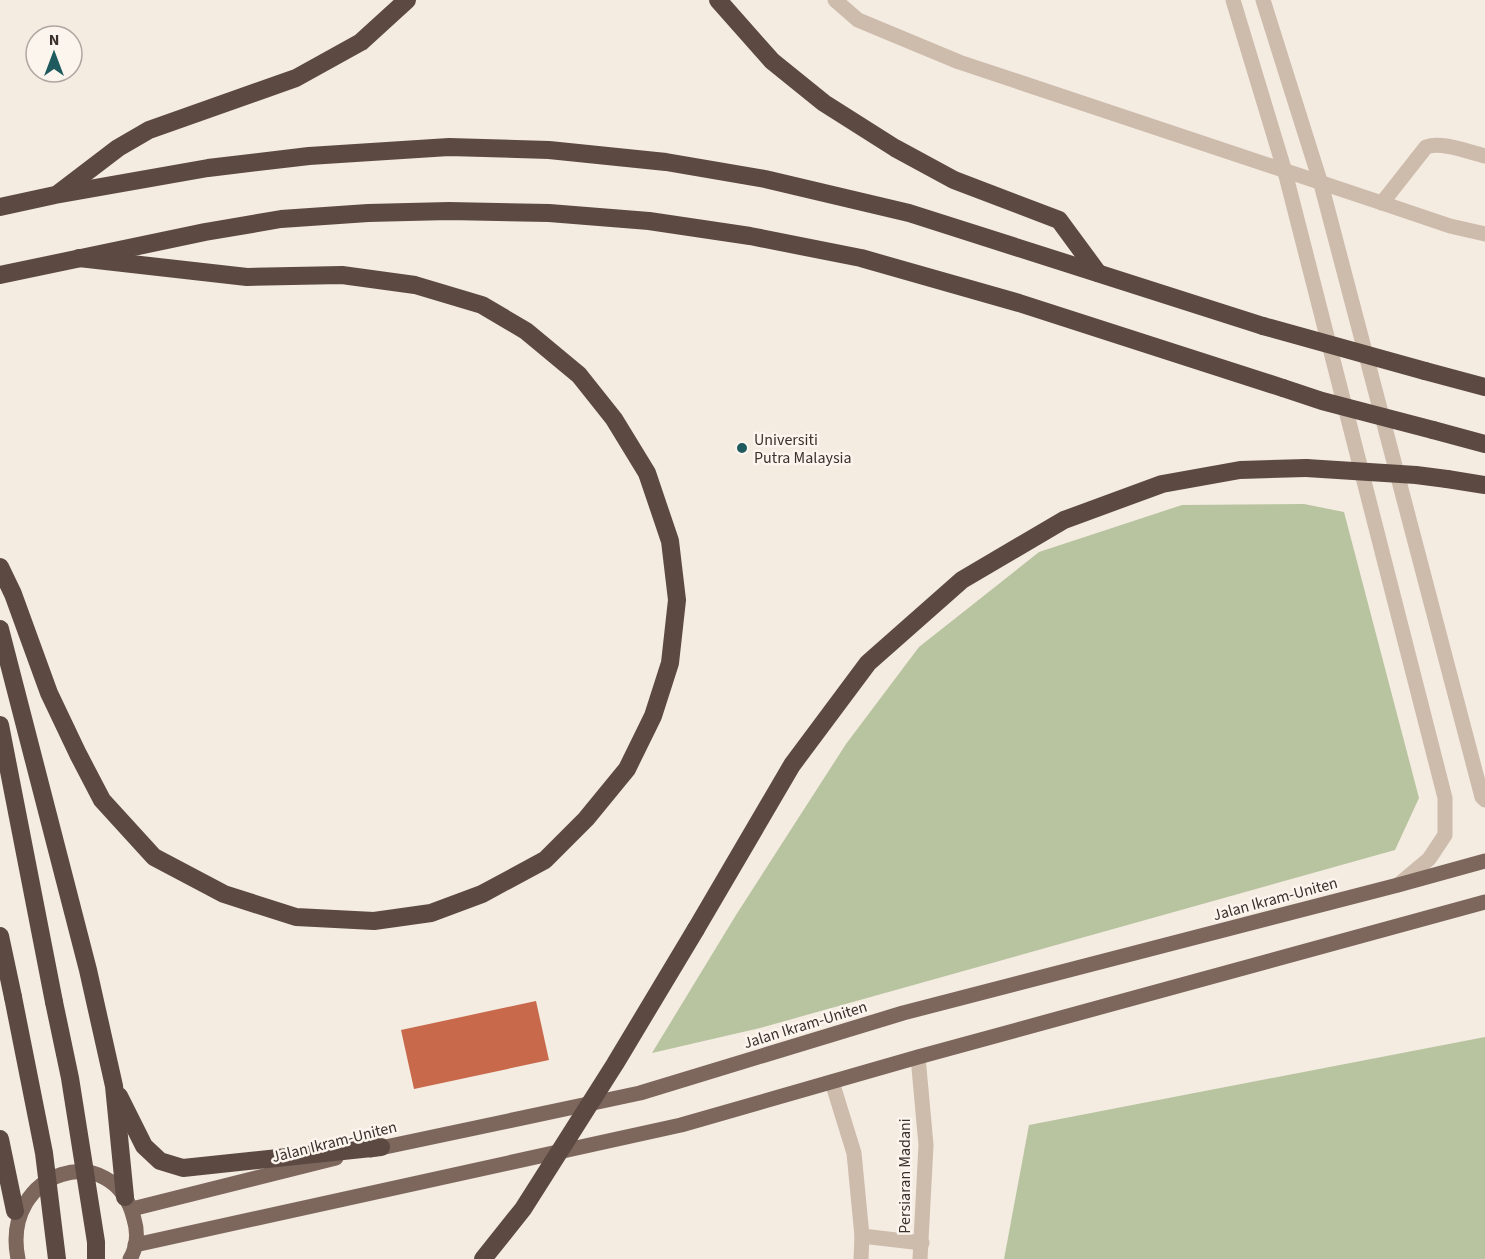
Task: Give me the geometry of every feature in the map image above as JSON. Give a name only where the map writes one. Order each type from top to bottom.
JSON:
[{"type":"highway","points":[[55,195],[118,148],[149,130],[296,78],[361,42],[407,0]]},
{"type":"highway","points":[[718,0],[772,61],[824,103],[895,148],[954,180],[1059,220],[1098,273]]},
{"type":"highway","points":[[0,207],[208,168],[309,156],[449,147],[549,150],[666,162],[765,178],[909,213],[1263,326],[1485,387]]},
{"type":"highway","points":[[0,275],[205,232],[281,219],[368,213],[449,211],[549,213],[649,221],[750,236],[861,258],[1019,303],[1322,401],[1485,444]]},
{"type":"highway","points":[[0,567],[13,594],[49,693],[102,800],[154,857],[224,894],[296,917],[374,921],[431,913],[482,894],[545,860],[586,819],[627,769],[653,716],[670,663],[677,600],[670,541],[647,473],[614,419],[579,375],[526,331],[482,305],[415,285],[342,275],[247,277],[79,258]]},
{"type":"highway","points":[[483,1259],[523,1209],[615,1064],[792,765],[868,663],[962,580],[1064,520],[1162,484],[1240,470],[1306,468],[1416,475],[1485,485]]},
{"type":"highway","points":[[0,629],[85,958],[114,1086],[128,1203]]},
{"type":"highway","points":[[0,725],[70,1078],[96,1242],[96,1259]]},
{"type":"highway","points":[[0,936],[44,1153],[57,1259]]},
{"type":"highway","points":[[114,1086],[144,1146],[160,1161],[183,1168],[381,1147]]},
{"type":"highway","points":[[0,1139],[9,1222]]},
{"type":"main road","name":"Jalan Ikram-Uniten","points":[[128,1203],[640,1093],[903,1013],[1485,861]]},
{"type":"main road","points":[[15,1258],[9,1222],[25,1195],[39,1182],[56,1173],[76,1171],[95,1174],[112,1183],[128,1203],[136,1227],[133,1254],[681,1125],[918,1057],[1485,902]]},
{"type":"street","points":[[835,0],[858,20],[959,62],[1450,226],[1485,234]]},
{"type":"street","points":[[1233,0],[1285,172],[1446,798],[1445,835],[1429,859],[1398,885]]},
{"type":"street","points":[[1263,0],[1321,183],[1482,797],[1485,800]]},
{"type":"street","points":[[1382,203],[1426,147],[1434,144],[1443,145],[1485,156]]},
{"type":"street","name":"Persiaran Madani","points":[[918,1057],[926,1144],[920,1259]]},
{"type":"street","points":[[832,1082],[854,1153],[862,1236],[861,1259]]},
{"type":"street","points":[[862,1236],[922,1243]]},
{"type":"green space","points":[[1304,504],[1344,512],[1419,798],[1395,850],[760,1028],[652,1053],[736,915],[846,744],[919,647],[1039,552],[1182,505]]},
{"type":"green space","points":[[1485,1037],[1485,1259],[1004,1259],[1029,1125]]},
{"type":"building","points":[[536,1001],[549,1060],[414,1089],[401,1030]]},
{"type":"place","name":"Universiti Putra Malaysia","points":[[742,448]]}]
